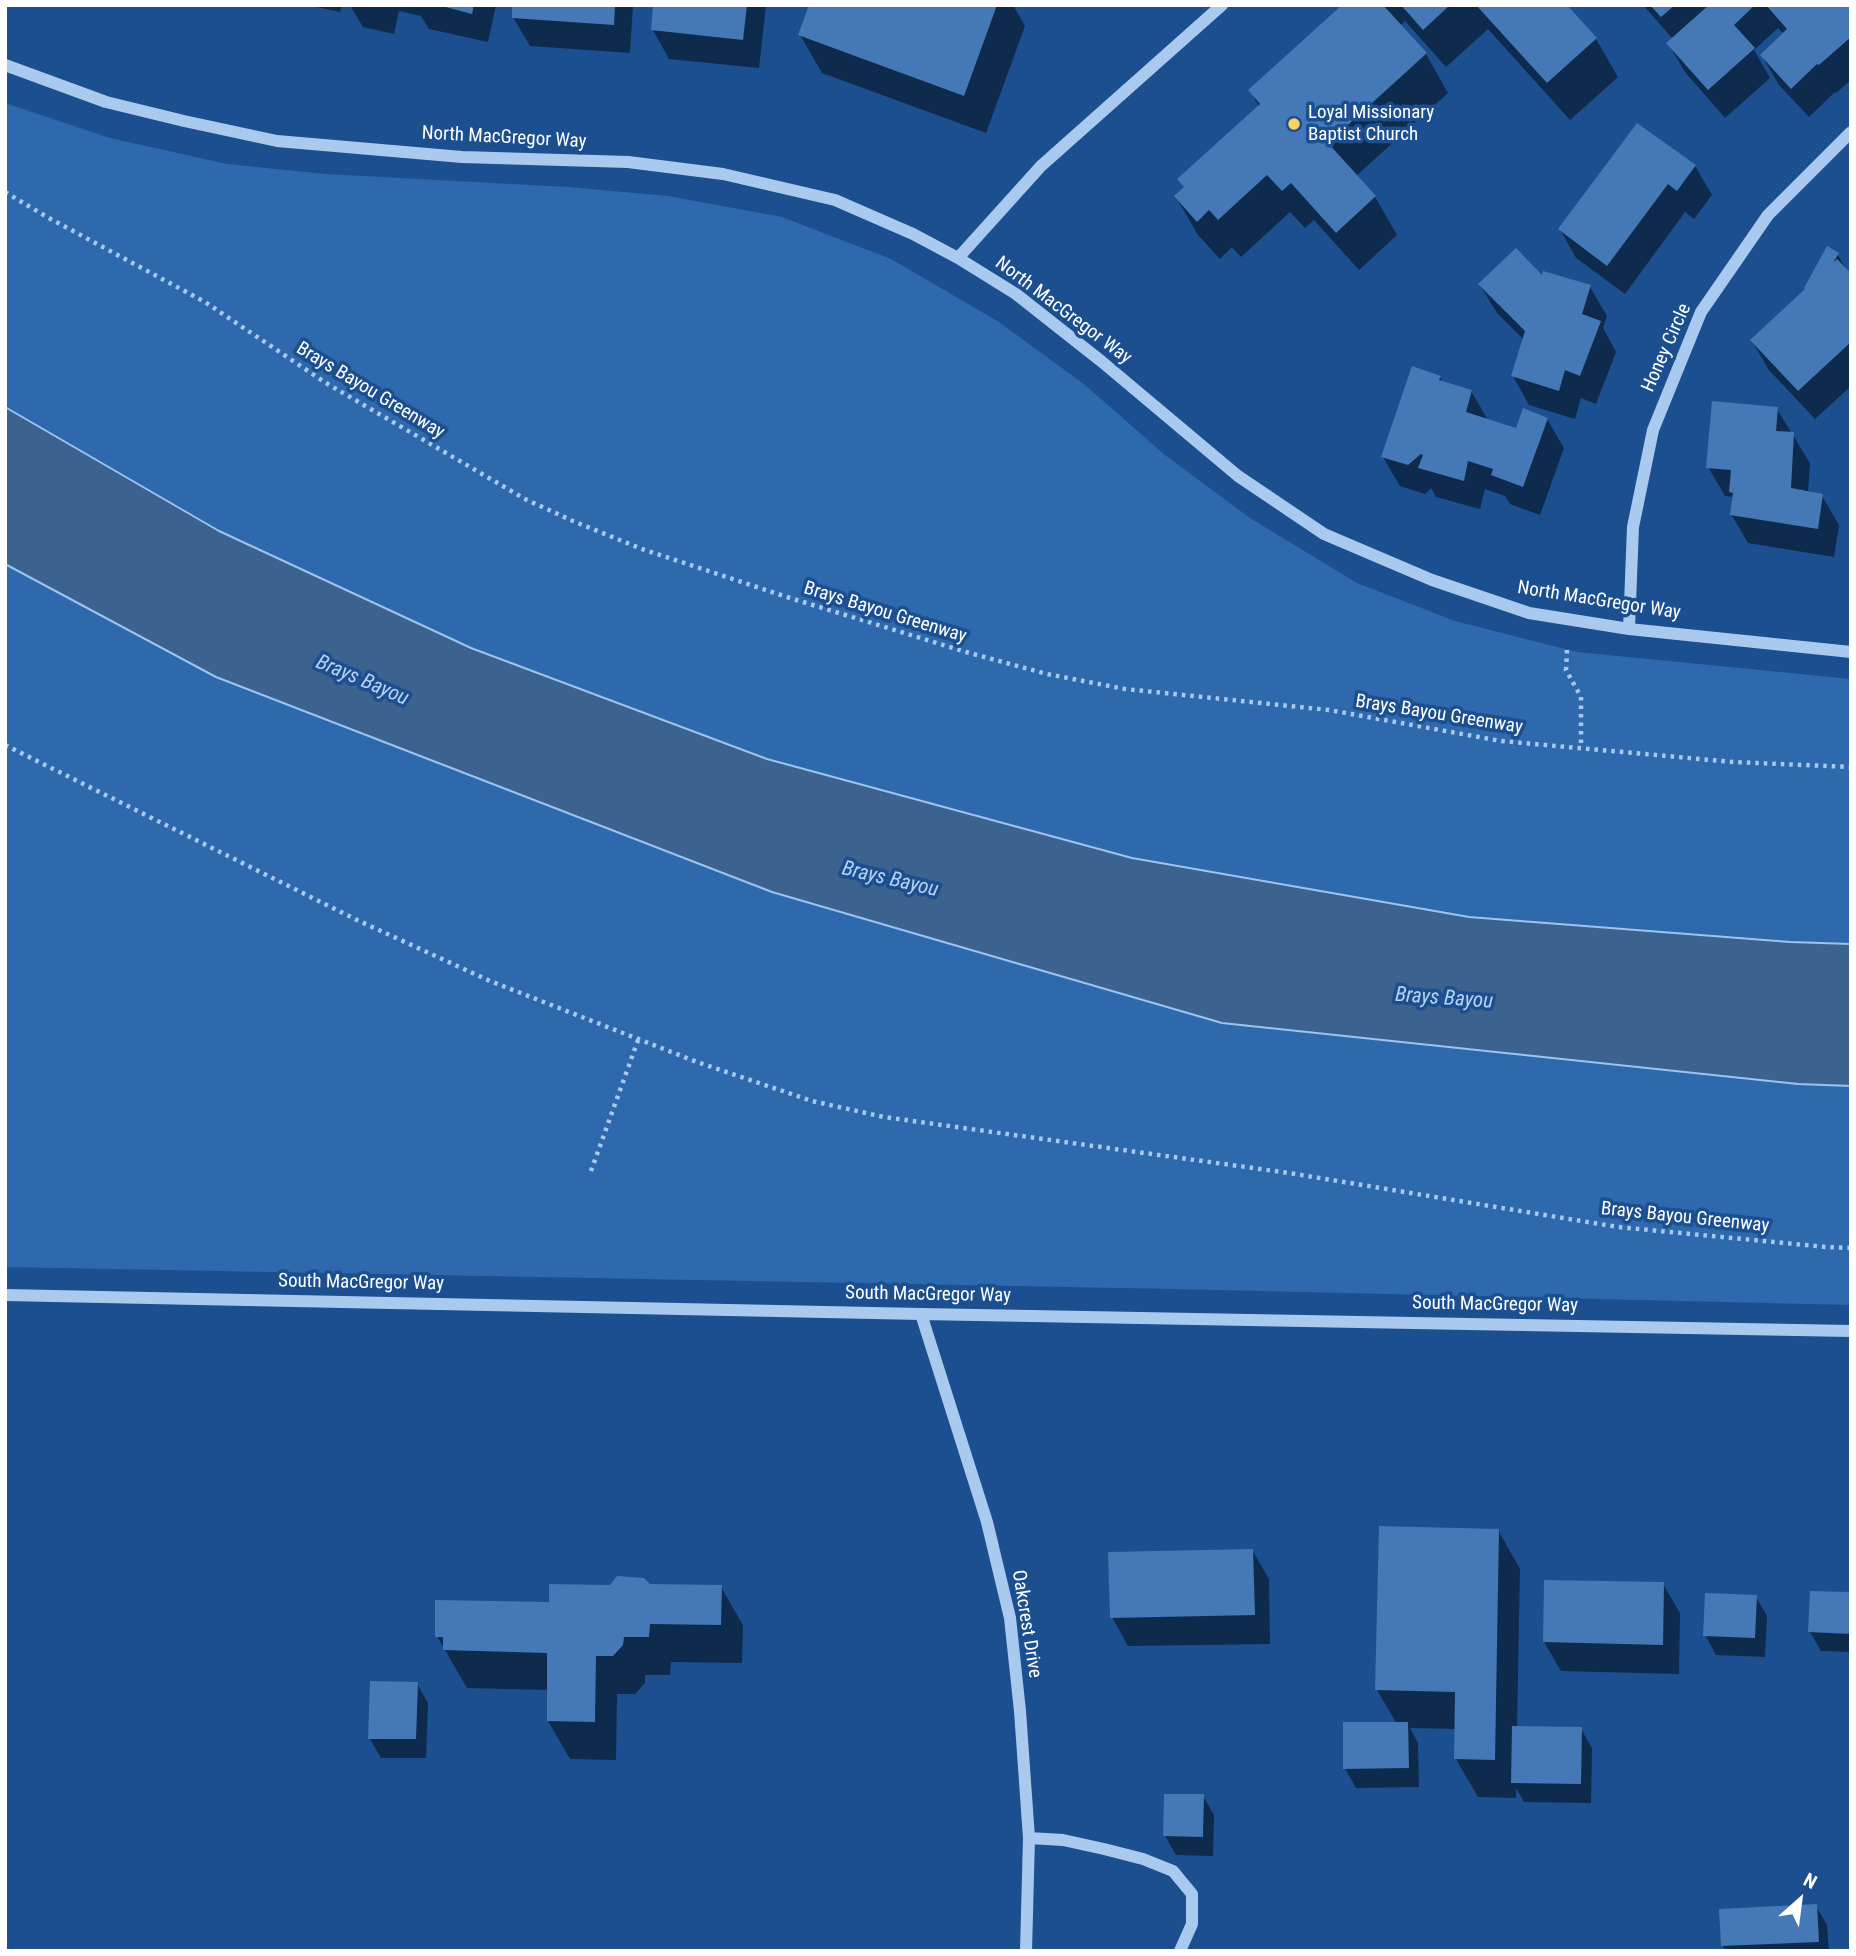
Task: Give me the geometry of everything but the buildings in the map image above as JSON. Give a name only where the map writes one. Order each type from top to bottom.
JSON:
[{"type":"street","points":[[958,258],[1041,166],[1222,5]]},
{"type":"street","name":"North MacGregor Way","points":[[5,65],[106,102],[277,141],[462,157],[628,162],[723,174],[835,200],[913,234],[1016,294],[1238,476],[1324,534],[1432,580],[1529,612],[1629,629],[1851,652]]},
{"type":"street","name":"Honey Circle","points":[[1629,629],[1633,527],[1653,430],[1702,312],[1768,215],[1849,137]]},
{"type":"street","name":"South MacGregor Way","points":[[5,1295],[1851,1331]]},
{"type":"street","name":"Oakcrest Drive","points":[[921,1314],[987,1522],[1010,1618],[1029,1838],[1026,1951]]},
{"type":"street","points":[[1029,1838],[1063,1840],[1104,1849],[1143,1859],[1173,1871],[1192,1894],[1192,1924],[1180,1951]]},
{"type":"path","name":"Brays Bayou Greenway","points":[[5,192],[205,302],[326,383],[525,499],[642,549],[840,614],[1047,674],[1125,689],[1329,710],[1501,741],[1733,762],[1851,767]]},
{"type":"path","points":[[1567,649],[1566,670],[1581,697],[1581,748]]},
{"type":"path","name":"Brays Bayou Greenway","points":[[5,745],[357,920],[490,981],[696,1062],[812,1101],[884,1117],[1289,1173],[1618,1227],[1851,1248]]},
{"type":"path","points":[[590,1171],[638,1040]]},
{"type":"shaded area","points":[[5,103],[110,138],[227,164],[325,174],[568,187],[668,196],[782,217],[891,259],[999,322],[1085,385],[1165,455],[1250,518],[1357,583],[1455,621],[1577,652],[1851,679],[1851,1305],[5,1267]]},
{"type":"water","name":"Brays Bayou","points":[[5,407],[219,531],[471,648],[767,759],[1132,858],[1469,917],[1790,942],[1851,944],[1851,1086],[1798,1084],[1222,1023],[772,892],[216,677],[5,564]]},
{"type":"place","name":"Loyal Missionary Baptist Church","points":[[1294,124]]}]
